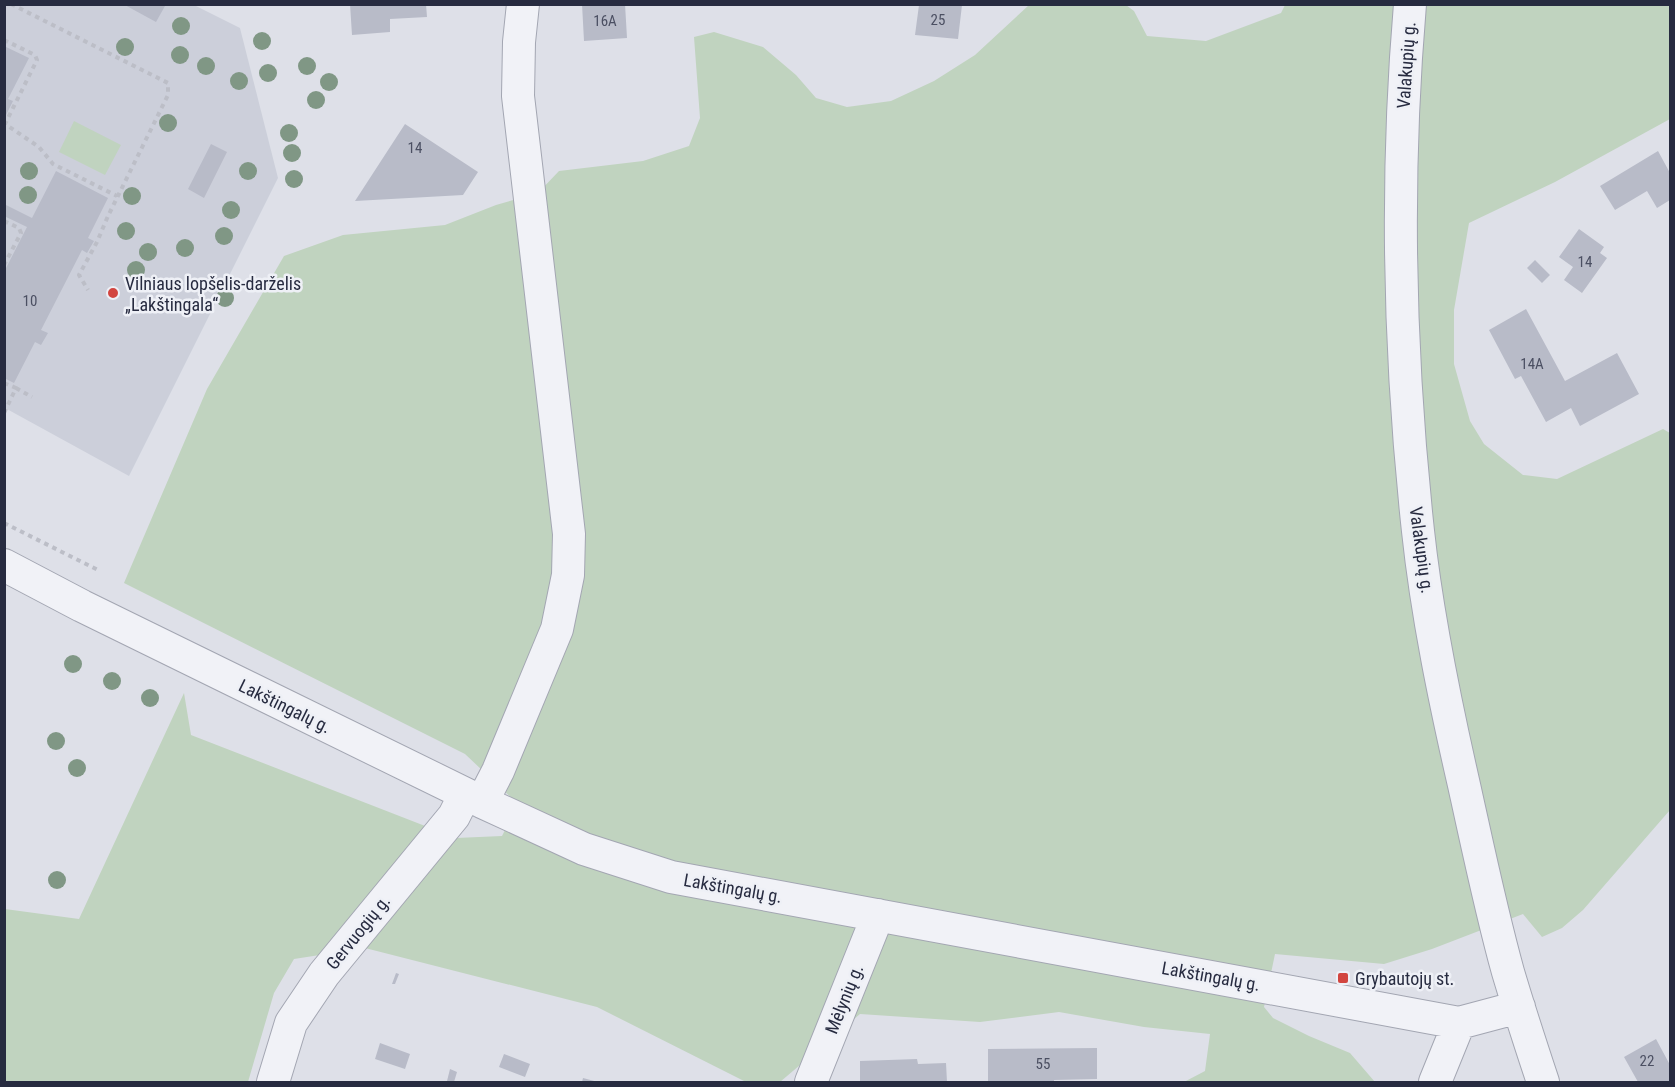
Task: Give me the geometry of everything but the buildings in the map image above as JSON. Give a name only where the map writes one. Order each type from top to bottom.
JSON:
[{"type":"street","name":"Gervuogių g.","points":[[273,1083],[291,1023],[324,974],[454,816],[498,771],[557,629],[568,575],[569,534],[518,96],[519,42],[523,4]]},
{"type":"street","name":"Valakupių g.","points":[[1410,4],[1401,138],[1400,263],[1409,434],[1418,534],[1444,699],[1508,971],[1543,1083]]},
{"type":"street","name":"Lakštingalų g.","points":[[4,565],[82,606],[473,798],[584,849],[671,877],[1459,1023],[1519,1007]]},
{"type":"street","name":"Mėlynių g.","points":[[810,1083],[878,915]]},
{"type":"street","points":[[1435,1083],[1459,1023]]},
{"type":"path","points":[[11,4],[168,83],[168,95],[79,275],[88,290]]},
{"type":"path","points":[[4,40],[35,55],[37,60],[5,124],[39,147],[53,164],[117,196]]},
{"type":"path","points":[[4,221],[20,228],[21,233],[4,265]]},
{"type":"path","points":[[4,383],[32,397]]},
{"type":"path","points":[[4,412],[16,388]]},
{"type":"path","points":[[4,401],[11,399]]},
{"type":"path","points":[[4,522],[98,570]]},
{"type":"shaded area","name":"Vilniaus lopšelis-darželis „Lakštingala“","points":[[4,5],[194,5],[240,28],[278,178],[129,476],[5,408]]},
{"type":"green space","points":[[1029,5],[1126,5],[1134,11],[1147,36],[1206,41],[1281,13],[1285,5],[1670,5],[1670,119],[1555,182],[1469,223],[1454,310],[1454,364],[1470,421],[1484,444],[1523,475],[1557,479],[1663,429],[1670,433],[1670,810],[1583,910],[1562,928],[1542,937],[1523,914],[1432,949],[1384,964],[1275,954],[1264,1007],[1273,1018],[1350,1053],[1375,1082],[1184,1082],[1205,1071],[1210,1034],[1144,1027],[1059,1012],[980,1022],[860,1014],[780,1082],[746,1082],[597,1007],[365,948],[294,959],[274,993],[248,1082],[5,1082],[5,909],[79,919],[184,693],[191,735],[456,838],[502,836],[518,804],[465,754],[124,583],[207,389],[284,256],[343,235],[445,225],[496,205],[538,193],[559,171],[643,161],[689,146],[700,118],[694,37],[714,32],[763,47],[796,75],[816,98],[847,107],[891,101],[934,81],[975,55]]},
{"type":"green space","points":[[74,121],[121,145],[105,175],[59,152]]},
{"type":"place","name":"Vilniaus lopšelis-darželis „Lakštingala“","points":[[113,293]]},
{"type":"place","name":"Grybautojų st.","points":[[1343,978]]}]
